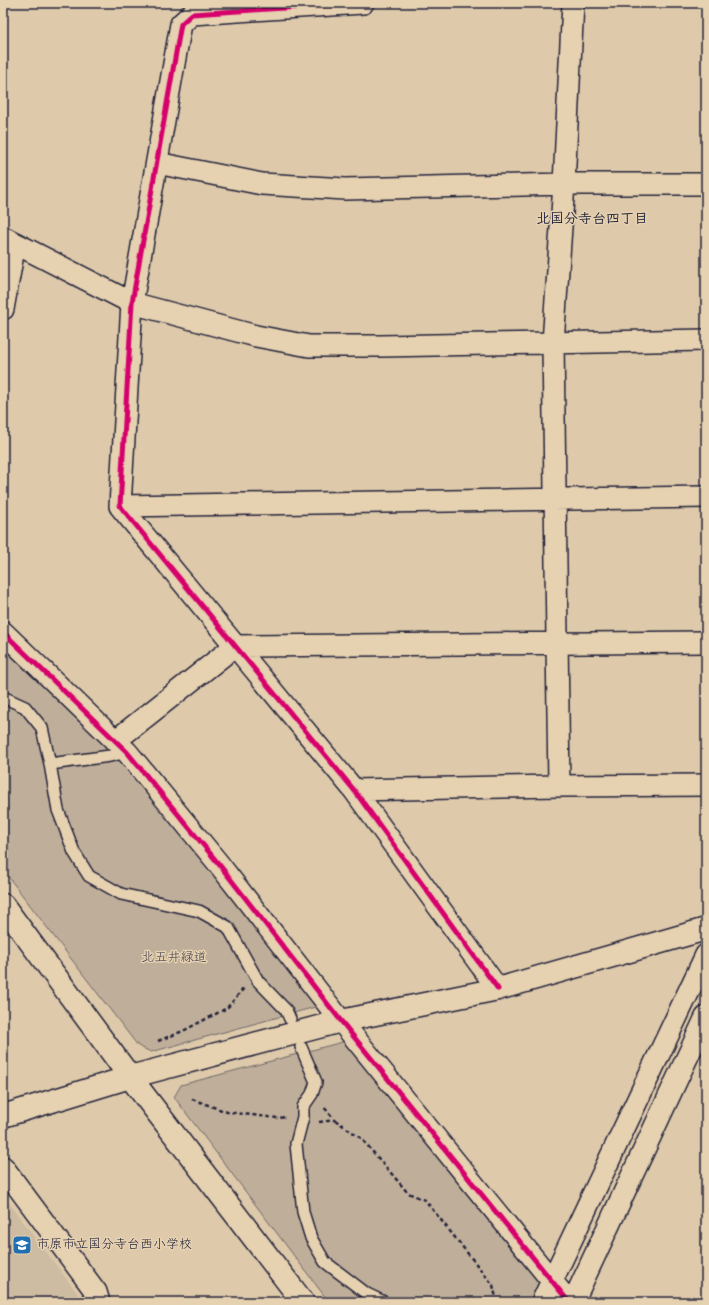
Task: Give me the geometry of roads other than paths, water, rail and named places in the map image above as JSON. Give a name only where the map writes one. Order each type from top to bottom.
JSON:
[{"type":"street","points":[[363,3],[192,14],[182,24],[132,304],[120,506],[354,790],[498,989]]},
{"type":"street","points":[[559,786],[553,343],[574,3]]},
{"type":"street","points":[[157,163],[262,184],[345,189],[564,184],[706,184]]},
{"type":"street","points":[[3,309],[9,240],[132,304],[256,336],[309,346],[706,340]]},
{"type":"street","points":[[120,506],[706,497]]},
{"type":"street","points":[[3,632],[121,746],[218,863],[341,1021],[569,1302]]},
{"type":"street","points":[[121,746],[235,646],[706,642]]},
{"type":"street","points":[[354,790],[559,786],[706,786]]},
{"type":"street","points":[[3,905],[130,1077],[303,1302]]},
{"type":"street","points":[[3,1116],[130,1077],[341,1021],[498,989],[706,929]]},
{"type":"street","points":[[542,1302],[706,955]]},
{"type":"street","points":[[573,1302],[706,1017]]},
{"type":"street","points":[[3,1166],[96,1292],[99,1302]]},
{"type":"lane","points":[[3,697],[25,706],[42,728],[58,810],[74,852],[89,876],[121,894],[199,911],[228,927],[258,982],[286,1010],[290,1020]]},
{"type":"lane","points":[[50,764],[110,756],[121,746]]},
{"type":"lane","points":[[301,1046],[316,1082],[312,1094],[303,1107],[296,1144],[303,1212],[311,1238],[325,1262],[367,1294],[384,1302]]},
{"type":"place","name":"市原市立国分寺台西小学校","points":[[22,1245]]},
{"type":"district","name":"北国分寺台四丁目","points":[[592,220]]},
{"type":"park label","name":"北五井緑道","points":[[174,958]]}]
